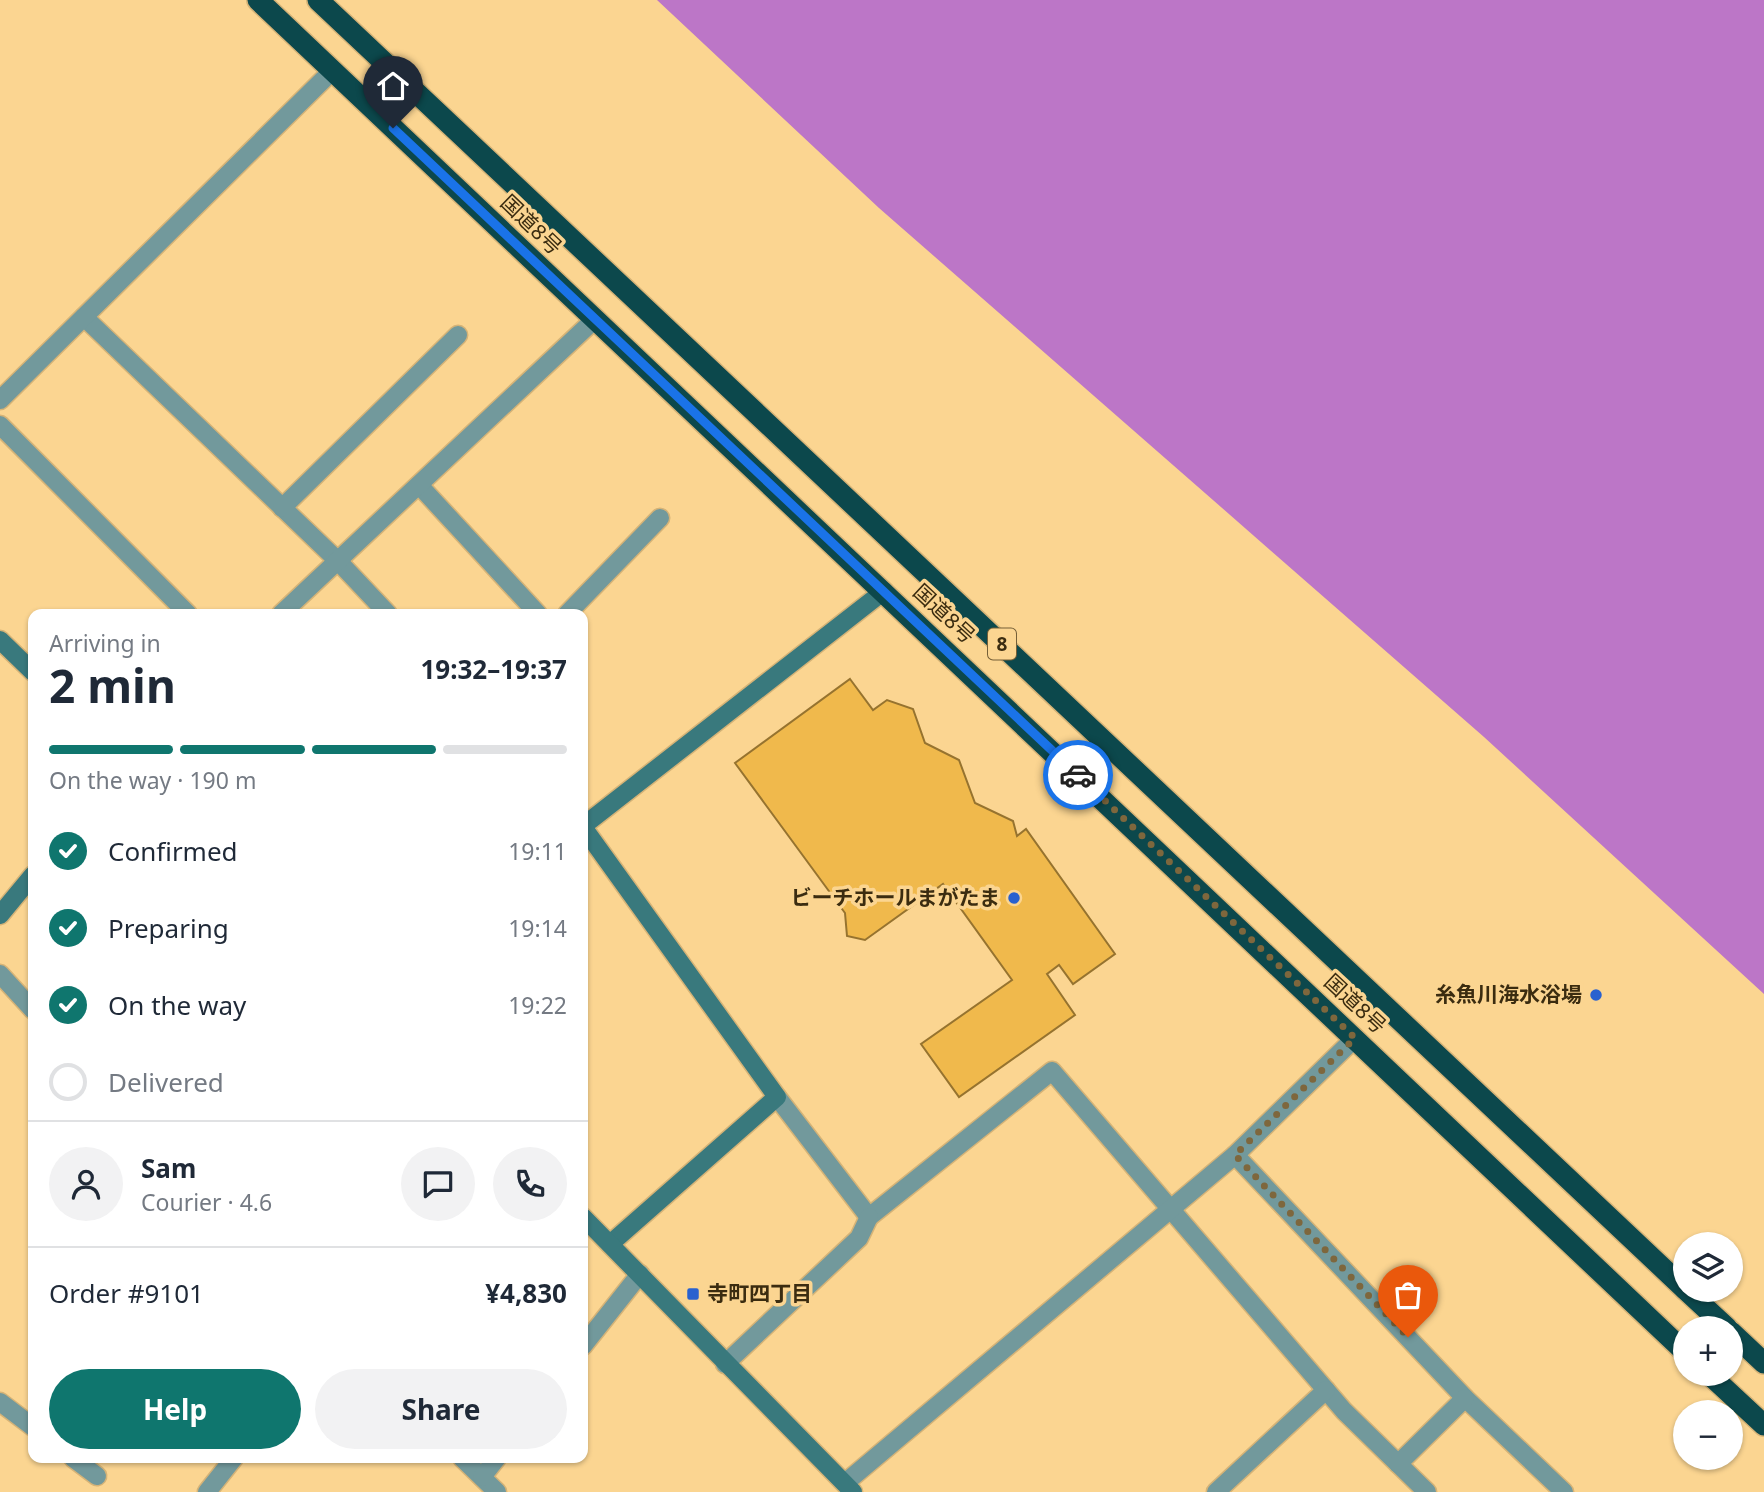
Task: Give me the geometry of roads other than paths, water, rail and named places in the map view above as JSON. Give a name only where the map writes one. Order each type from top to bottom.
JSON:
[{"type":"highway","name":"国道8号","points":[[258,0],[1673,1341]]},
{"type":"highway","name":"国道8号","points":[[318,0],[1673,1277]]},
{"type":"highway","name":"国道8号","points":[[1700,1302],[1714,1316]]},
{"type":"highway","name":"国道8号","points":[[1743,1343],[1764,1363]]},
{"type":"highway","points":[[1722,1386],[1764,1425]]},
{"type":"street","points":[[0,400],[333,70]]},
{"type":"street","points":[[84,317],[338,561],[383,609]]},
{"type":"street","points":[[286,609],[594,320]]},
{"type":"street","points":[[282,508],[458,335]]},
{"type":"street","points":[[0,425],[183,609]]},
{"type":"street","points":[[419,485],[533,609]]},
{"type":"street","points":[[572,609],[660,519]]},
{"type":"street","points":[[588,823],[884,591]]},
{"type":"street","points":[[0,640],[28,667]]},
{"type":"street","points":[[588,834],[777,1097],[869,1217]]},
{"type":"street","points":[[1,909],[28,880]]},
{"type":"street","points":[[0,974],[28,1005]]},
{"type":"street","points":[[588,1222],[849,1488],[1169,1209],[1235,1155],[1355,1038]]},
{"type":"street","points":[[725,1364],[859,1238],[869,1217],[1052,1071],[1326,1390],[1427,1492]]},
{"type":"street","points":[[610,1244],[777,1097]]},
{"type":"street","points":[[1235,1155],[1465,1398],[1564,1492]]},
{"type":"street","points":[[588,1340],[640,1274]]},
{"type":"street","points":[[1216,1492],[1326,1390]]},
{"type":"street","points":[[1398,1464],[1465,1398]]},
{"type":"street","points":[[0,1402],[28,1423]]},
{"type":"street","points":[[80,1463],[97,1476]]},
{"type":"street","points":[[208,1492],[230,1463]]},
{"type":"street","points":[[466,1463],[485,1485],[495,1463]]},
{"type":"place","name":"ビーチホールまがたま","points":[[1014,898]]},
{"type":"place","name":"糸魚川海水浴場","points":[[1596,995]]},
{"type":"place","name":"寺町四丁目","points":[[693,1294]]}]
